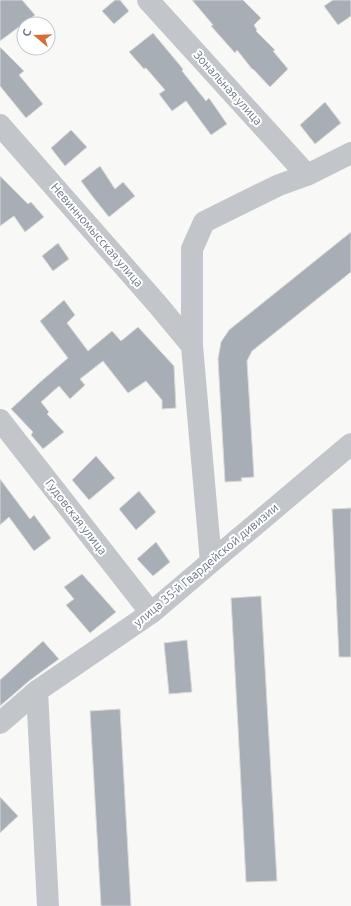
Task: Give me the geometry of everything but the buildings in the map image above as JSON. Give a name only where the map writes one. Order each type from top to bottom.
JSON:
[{"type":"street","name":"Зональная улица","points":[[148,0],[307,175]]},
{"type":"street","name":"Невинномысская улица","points":[[0,125],[192,346]]},
{"type":"street","points":[[211,562],[192,346],[192,249],[204,222],[279,185],[307,175],[351,153]]},
{"type":"street","name":"Гудовская улица","points":[[0,420],[152,613]]},
{"type":"street","name":"улица 35-й Гвардейской дивизии","points":[[0,723],[37,691],[152,613],[351,444]]},
{"type":"street","points":[[37,691],[48,906]]}]
